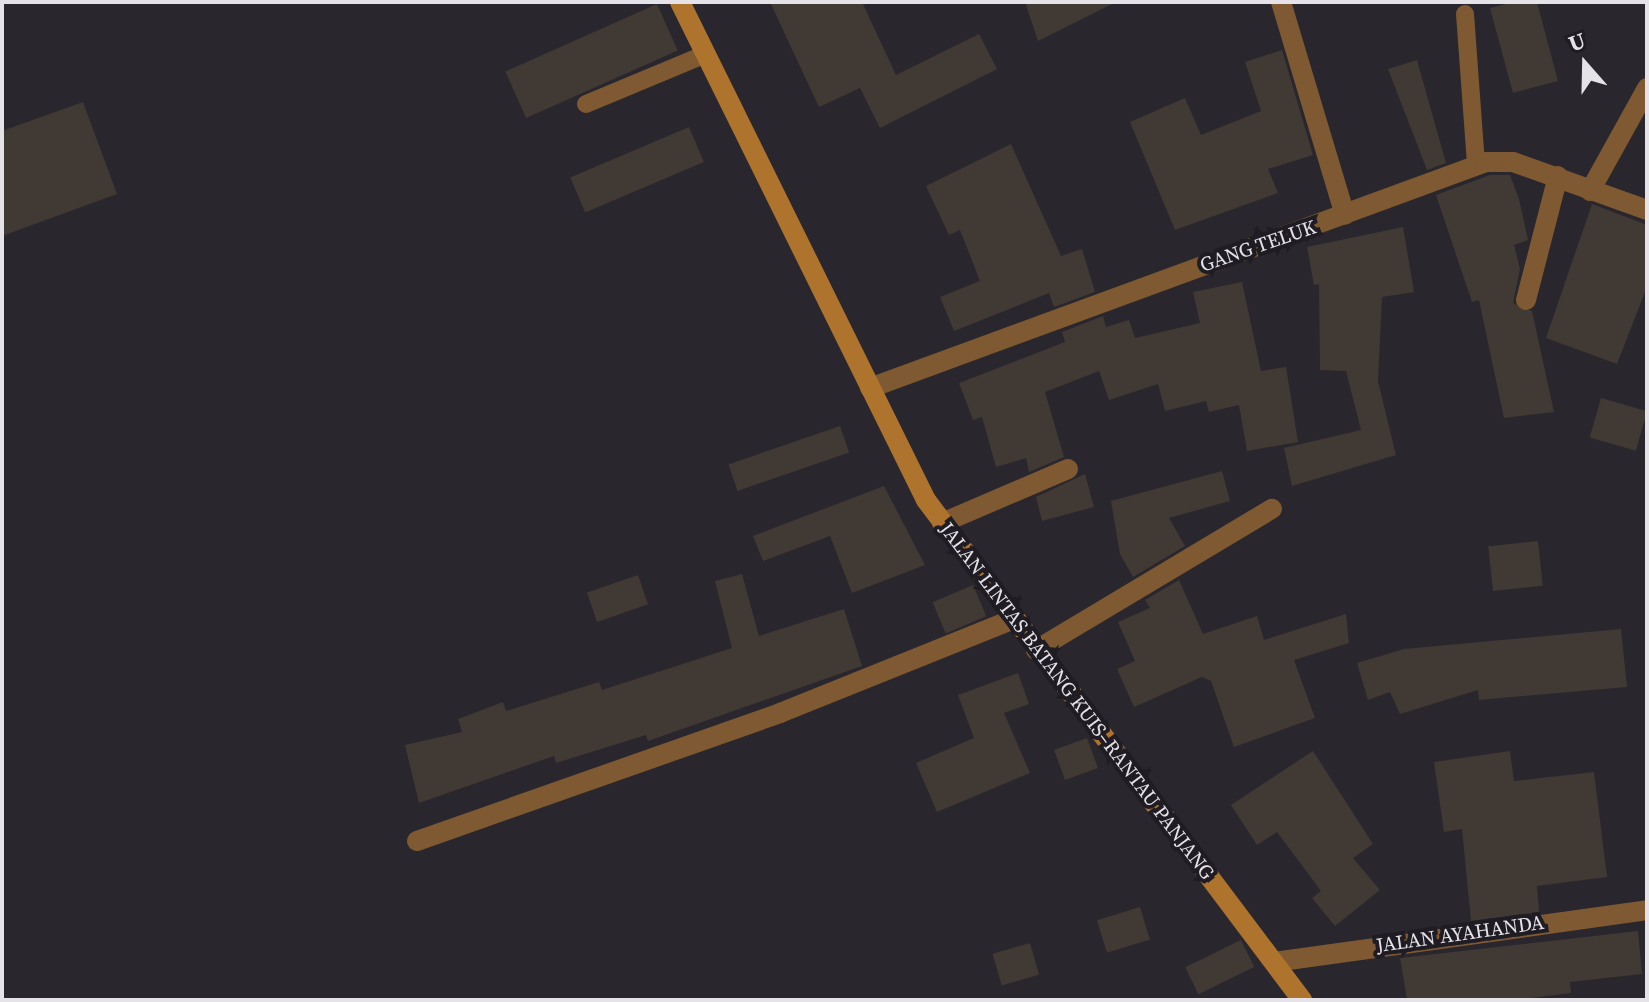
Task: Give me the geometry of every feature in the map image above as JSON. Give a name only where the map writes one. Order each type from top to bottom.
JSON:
[{"type":"main road","name":"JALAN LINTAS BATANG KUIS–RANTAU PANJANG","points":[[680,2],[870,388],[942,523],[1011,620],[1302,1000]]},
{"type":"street","points":[[1281,2],[1345,215]]},
{"type":"street","points":[[1590,191],[1647,88]]},
{"type":"street","name":"GANG TELUK","points":[[870,388],[1476,165],[1513,162],[1647,210]]},
{"type":"street","points":[[1526,300],[1558,176]]},
{"type":"street","points":[[942,523],[1068,469]]},
{"type":"street","points":[[1036,650],[1272,509]]},
{"type":"street","points":[[417,841],[780,713],[1011,620]]},
{"type":"street","name":"JALAN AYAHANDA","points":[[1274,962],[1647,910]]},
{"type":"lane","points":[[1465,14],[1476,165]]},
{"type":"lane","points":[[586,104],[706,54]]},
{"type":"building","points":[[770,2],[862,2],[896,75],[979,34],[997,69],[880,128],[860,88],[819,107]]},
{"type":"building","points":[[1025,2],[1114,2],[1114,3],[1038,41]]},
{"type":"building","points":[[1514,2],[1537,2],[1558,81],[1513,93],[1490,8]]},
{"type":"building","points":[[657,4],[678,51],[526,118],[505,72]]},
{"type":"building","points":[[1282,50],[1313,155],[1268,169],[1278,193],[1175,230],[1130,122],[1185,98],[1201,135],[1261,111],[1245,62]]},
{"type":"building","points":[[1417,60],[1446,163],[1427,170],[1388,69]]},
{"type":"building","points":[[83,102],[117,194],[2,236],[2,131]]},
{"type":"building","points":[[689,127],[704,162],[585,212],[570,177]]},
{"type":"building","points":[[1011,144],[1061,256],[1082,249],[1095,292],[1054,307],[1049,293],[954,331],[940,297],[980,281],[960,230],[949,235],[926,186]]},
{"type":"building","points":[[1490,175],[1510,175],[1519,199],[1528,240],[1514,245],[1520,269],[1513,303],[1532,311],[1554,412],[1504,418],[1479,300],[1472,302],[1436,195]]},
{"type":"building","points":[[1592,204],[1647,225],[1647,287],[1617,364],[1546,338]]},
{"type":"building","points":[[1403,227],[1414,292],[1382,297],[1378,381],[1396,455],[1292,486],[1284,448],[1361,430],[1346,371],[1320,370],[1319,284],[1314,285],[1307,247]]},
{"type":"building","points":[[1242,282],[1261,371],[1286,367],[1298,442],[1247,451],[1239,405],[1209,412],[1206,401],[1165,411],[1158,384],[1109,400],[1099,371],[1045,392],[1064,457],[1029,472],[1026,458],[996,467],[982,417],[973,420],[959,383],[1065,342],[1062,332],[1103,316],[1106,327],[1129,320],[1135,338],[1200,323],[1193,292]]},
{"type":"building","points":[[1601,398],[1647,411],[1636,451],[1590,437]]},
{"type":"building","points":[[840,426],[849,452],[738,491],[728,464]]},
{"type":"building","points":[[1222,471],[1230,501],[1169,518],[1185,546],[1133,577],[1120,554],[1111,501]]},
{"type":"building","points":[[1085,474],[1094,507],[1042,521],[1036,497]]},
{"type":"building","points":[[884,486],[925,565],[852,593],[830,536],[763,561],[753,536]]},
{"type":"building","points":[[1538,541],[1543,586],[1493,591],[1488,546]]},
{"type":"building","points":[[742,574],[759,636],[844,609],[862,666],[648,741],[646,735],[556,763],[554,756],[419,803],[405,745],[462,732],[458,719],[503,702],[506,711],[599,682],[602,690],[732,648],[715,581]]},
{"type":"building","points":[[638,575],[648,604],[597,622],[587,593]]},
{"type":"building","points":[[1179,580],[1203,634],[1257,616],[1264,640],[1346,614],[1349,643],[1294,660],[1315,718],[1234,747],[1211,681],[1202,677],[1134,707],[1117,669],[1135,661],[1118,622],[1150,608],[1145,600]]},
{"type":"building","points":[[973,585],[986,616],[946,633],[932,602]]},
{"type":"building","points":[[1621,629],[1627,687],[1479,700],[1478,690],[1400,714],[1390,692],[1368,700],[1357,663],[1404,649]]},
{"type":"building","points":[[1018,673],[1029,704],[1004,713],[1030,773],[937,812],[916,763],[974,738],[958,695]]},
{"type":"building","points":[[1087,738],[1098,768],[1065,780],[1054,750]]},
{"type":"building","points":[[1313,751],[1373,844],[1353,858],[1380,890],[1335,926],[1312,898],[1321,891],[1277,832],[1257,845],[1231,805]]},
{"type":"building","points":[[1510,751],[1514,781],[1594,772],[1607,877],[1537,886],[1539,912],[1471,921],[1462,829],[1444,832],[1434,762]]},
{"type":"building","points":[[1140,907],[1150,940],[1107,953],[1097,920]]},
{"type":"building","points":[[1638,931],[1642,974],[1570,982],[1571,993],[1517,1000],[1407,1000],[1400,958]]},
{"type":"building","points":[[1241,940],[1254,967],[1198,994],[1185,967]]},
{"type":"building","points":[[1030,943],[1039,975],[1002,985],[993,954]]}]
